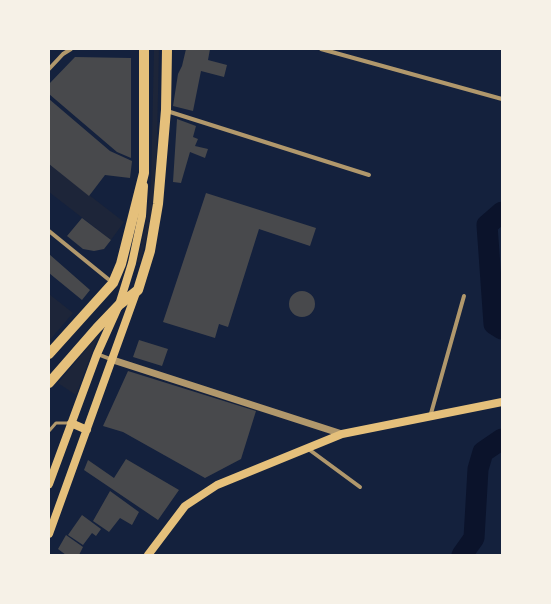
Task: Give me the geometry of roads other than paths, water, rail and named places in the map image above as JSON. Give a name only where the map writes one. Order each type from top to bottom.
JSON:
[{"type":"main road","points":[[49,484],[97,354],[119,305],[132,263],[142,216],[144,173],[144,49]]},
{"type":"main road","points":[[49,534],[114,360],[150,251],[158,204],[166,110],[168,49]]},
{"type":"main road","points":[[49,354],[113,283],[121,264],[144,173]]},
{"type":"main road","points":[[49,383],[119,305],[138,290]]},
{"type":"main road","points":[[85,315],[97,328]]},
{"type":"main road","points":[[148,555],[184,506],[217,485],[342,434],[502,402]]},
{"type":"main road","points":[[71,423],[87,430]]},
{"type":"street","points":[[49,69],[63,54],[71,49]]},
{"type":"street","points":[[321,49],[502,99]]},
{"type":"street","points":[[166,110],[369,175]]},
{"type":"street","points":[[49,230],[113,283]]},
{"type":"street","points":[[430,417],[464,296]]},
{"type":"street","points":[[97,354],[342,434]]},
{"type":"street","points":[[307,448],[360,487]]},
{"type":"lane","points":[[49,431],[56,424],[71,423]]},
{"type":"waterway","points":[[502,212],[487,225],[494,324],[502,329]]},
{"type":"waterway","points":[[462,555],[474,538],[478,469],[483,452],[502,439]]}]
